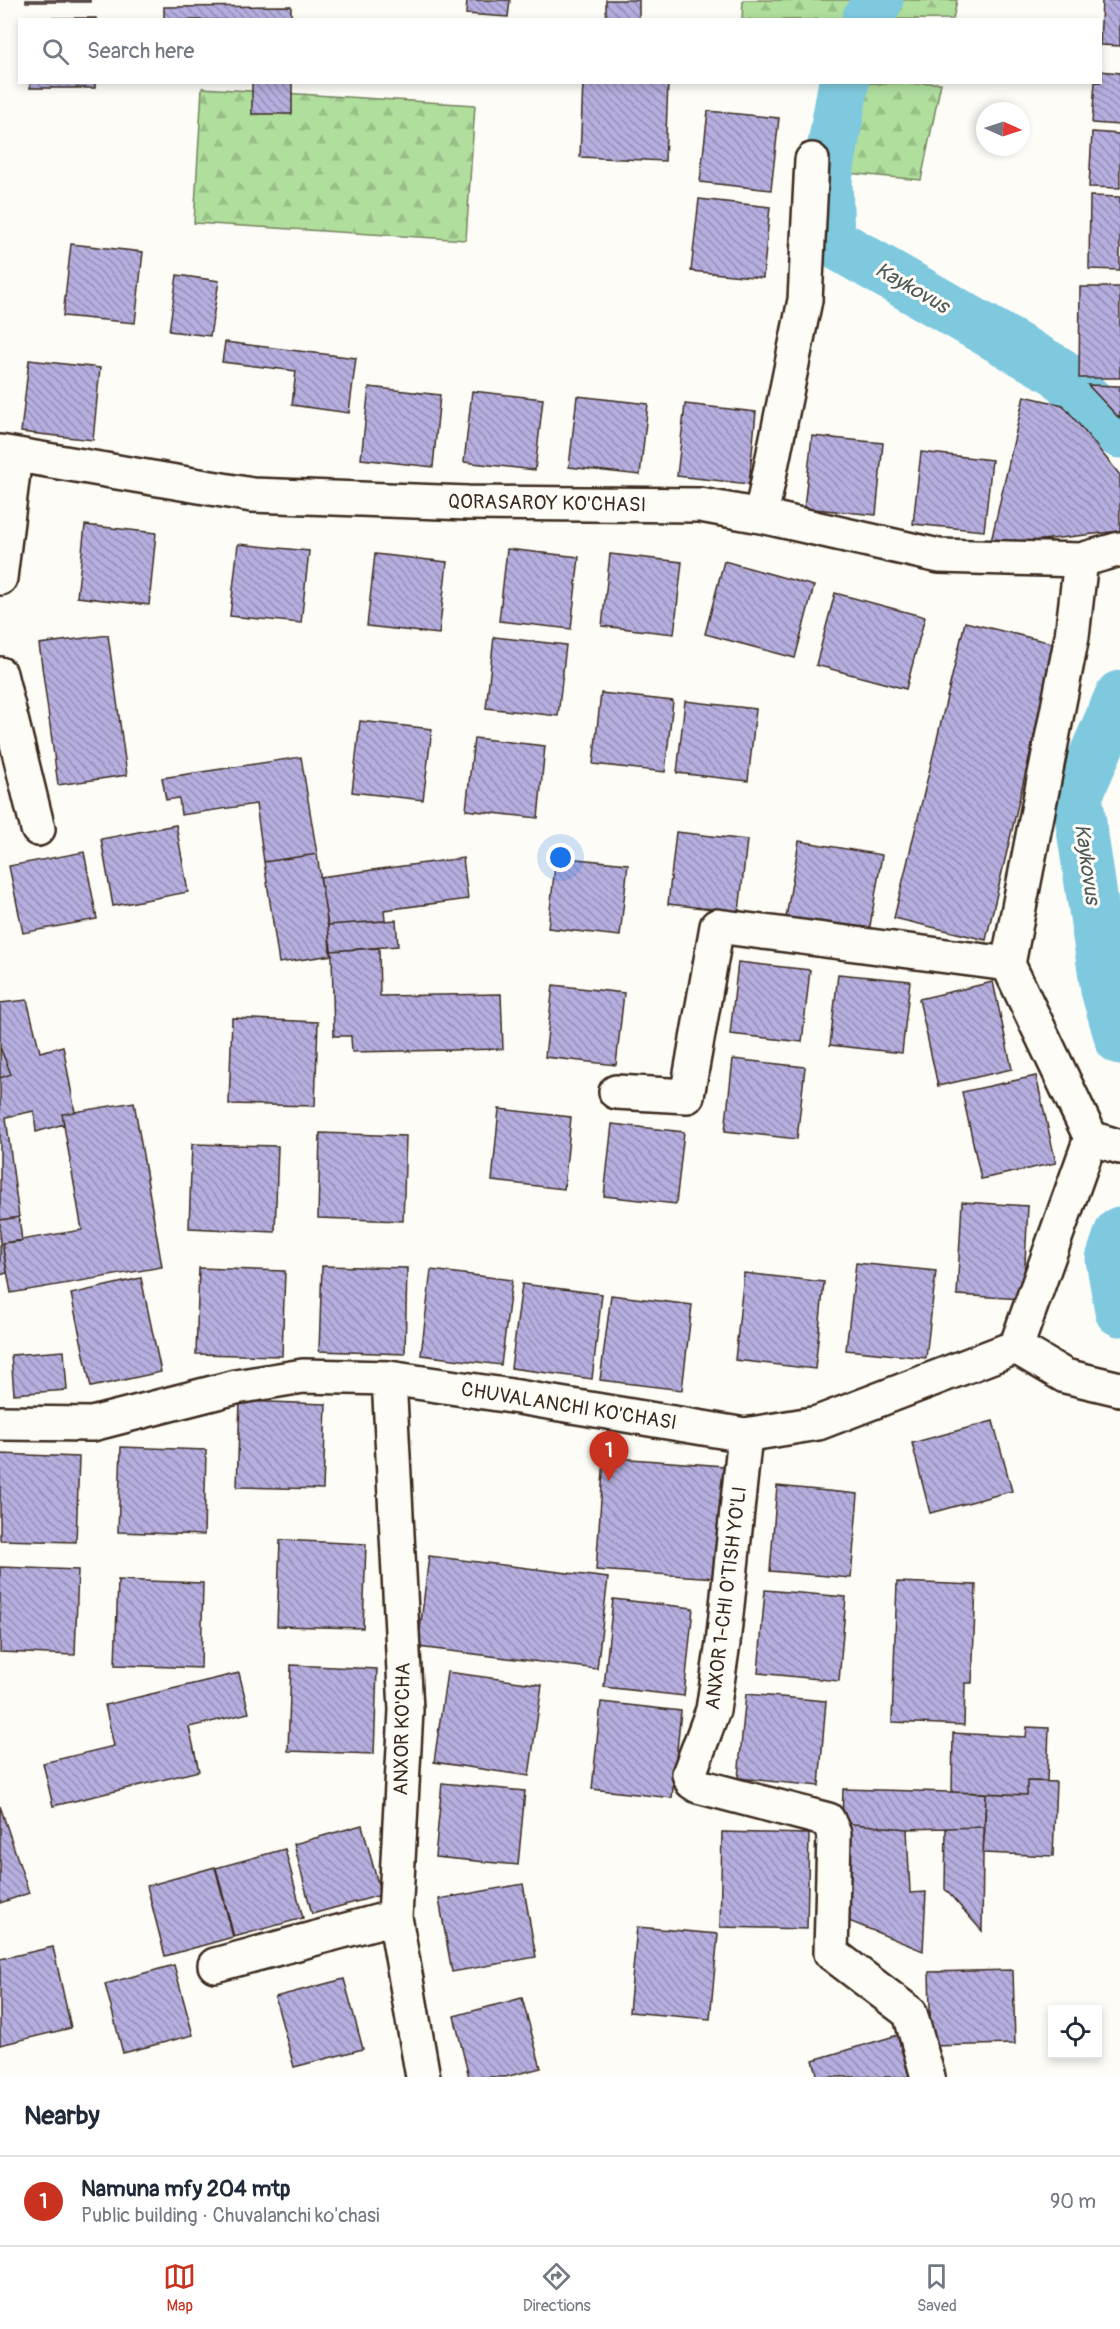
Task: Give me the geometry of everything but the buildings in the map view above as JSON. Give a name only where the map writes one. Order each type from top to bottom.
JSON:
[{"type":"street","points":[[761,516],[805,300],[812,160]]},
{"type":"street","points":[[0,578],[7,454]]},
{"type":"street","name":"QORASAROY KO'CHASI","points":[[7,454],[252,495],[468,503],[700,505],[761,516],[939,556],[1097,556]]},
{"type":"street","points":[[1097,556],[1072,636],[1008,964],[1102,1142],[1016,1347],[1065,1376],[1120,1389]]},
{"type":"street","points":[[0,674],[38,829]]},
{"type":"street","points":[[616,1092],[687,1095],[717,926],[1008,964]]},
{"type":"street","name":"CHUVALANCHI KO'CHASI","points":[[0,1423],[92,1425],[236,1387],[303,1376],[389,1378],[518,1396],[745,1435],[818,1422],[1016,1347]]},
{"type":"street","name":"ANXOR KO'CHA","points":[[389,1378],[406,1710],[395,1917],[423,2077]]},
{"type":"street","name":"ANXOR 1-CHI O'TISH YO'LI","points":[[745,1435],[723,1642],[713,1710],[689,1774],[692,1782],[698,1786],[828,1820],[834,1834],[831,1953],[910,2013],[928,2077]]},
{"type":"street","points":[[215,1965],[395,1917]]},
{"type":"green space","points":[[743,0],[957,0],[953,18],[742,18]]},
{"type":"green space","points":[[850,84],[941,84],[921,180],[847,173]]},
{"type":"green space","points":[[202,88],[475,105],[466,240],[194,223]]},
{"type":"waterway","name":"Kaykovus","points":[[868,18],[878,0]]},
{"type":"waterway","name":"Kaykovus","points":[[844,84],[827,179],[829,240],[1059,372],[1120,433]]},
{"type":"waterway","name":"Kaykovus","points":[[1120,696],[1077,796],[1106,990],[1120,1039]]},
{"type":"waterway","name":"Kaykovus","points":[[1120,1232],[1111,1259],[1120,1311]]},
{"type":"place","name":"Namuna mfy 204 mtp","points":[[609,1481]]}]
